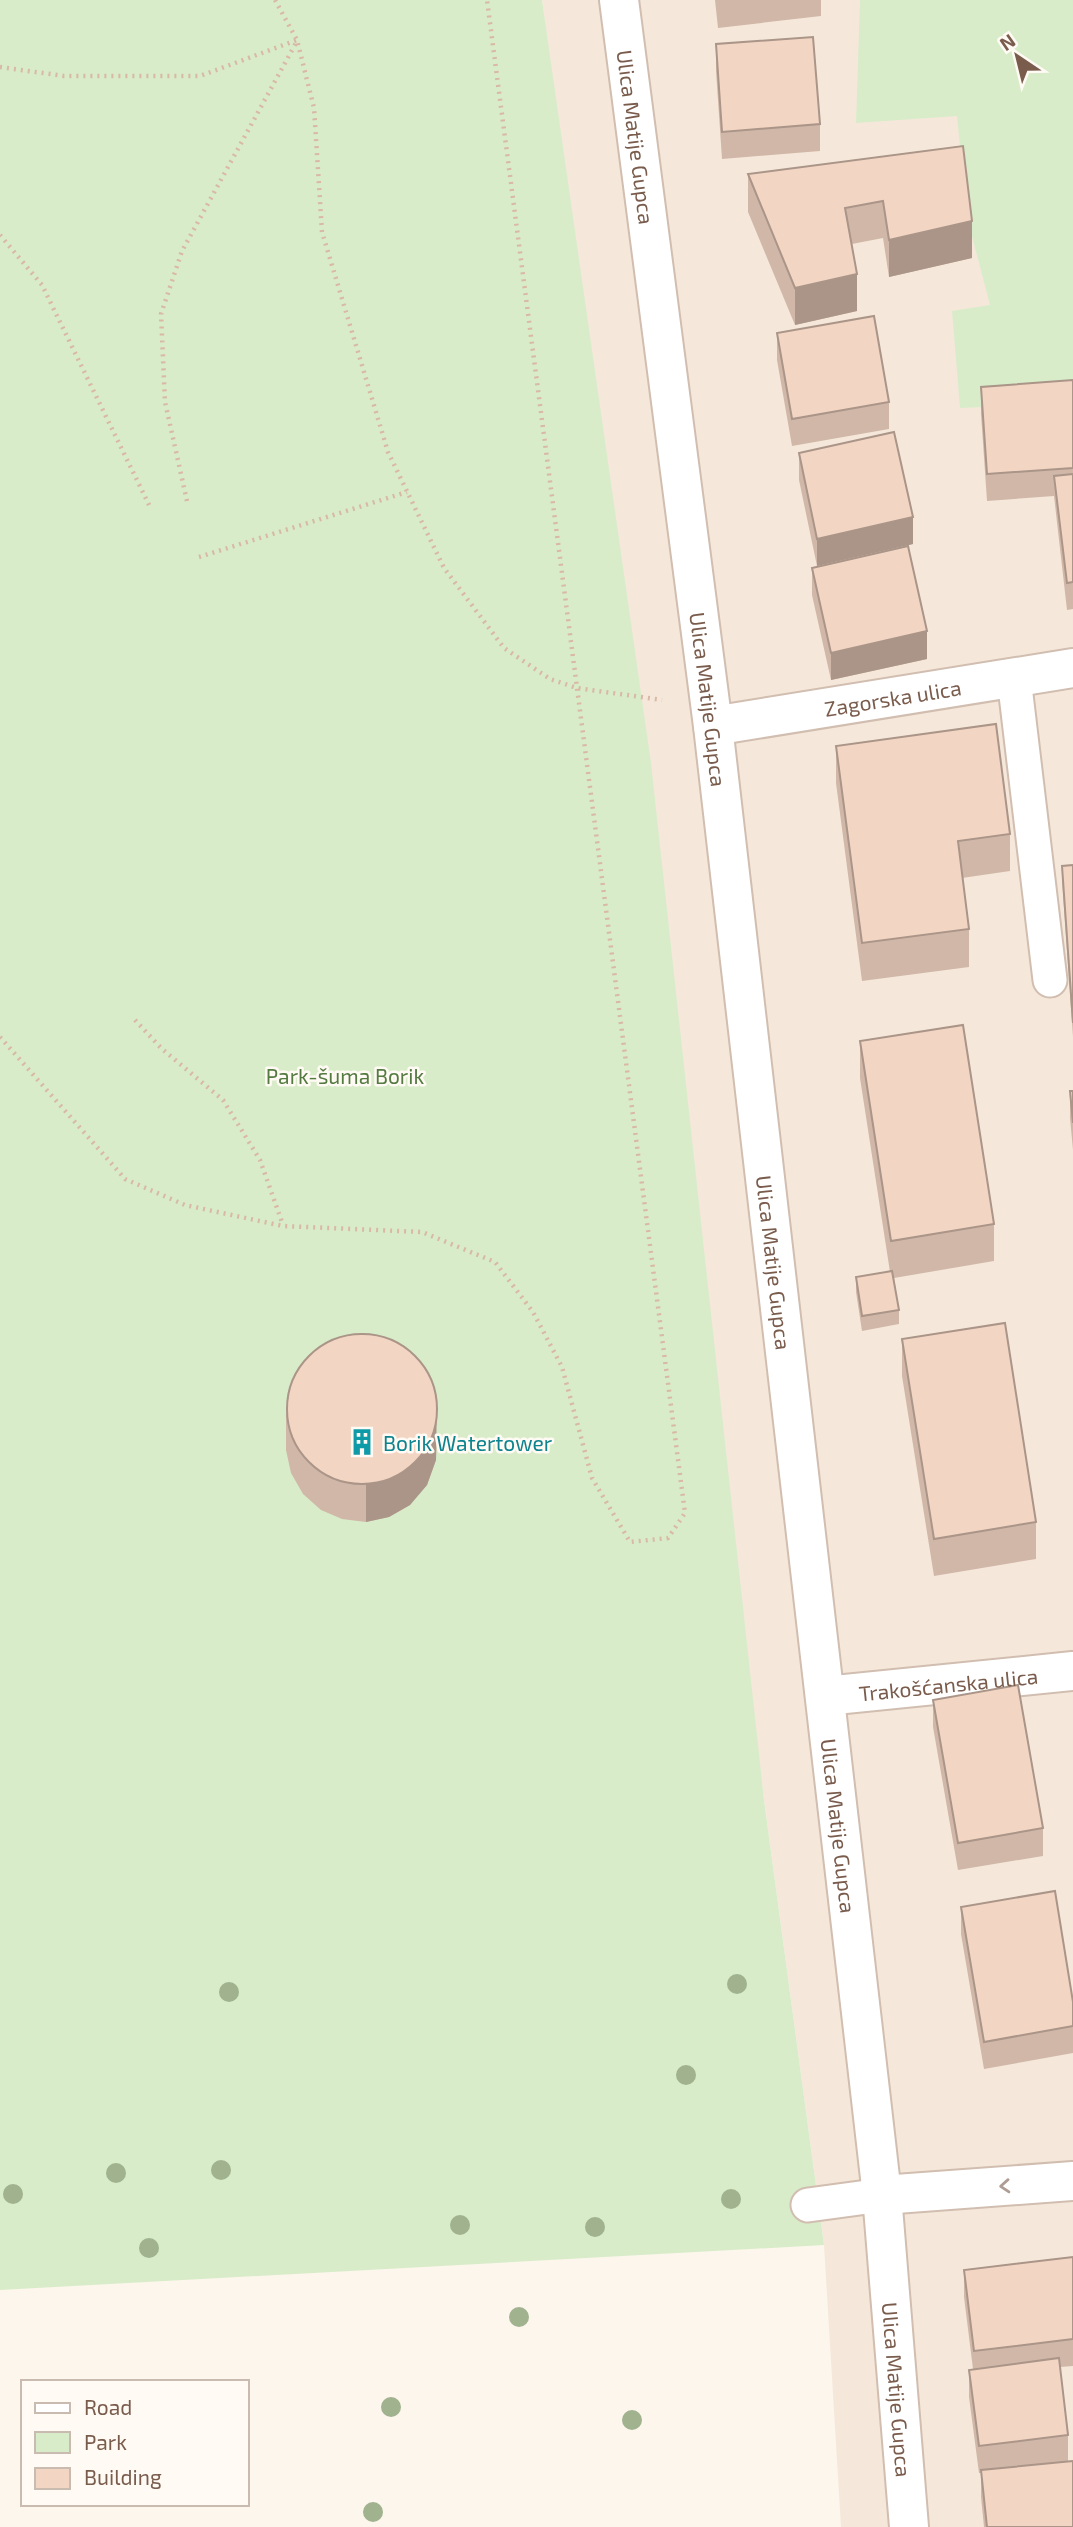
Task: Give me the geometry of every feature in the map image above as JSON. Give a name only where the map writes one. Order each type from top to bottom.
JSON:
[{"type":"street","name":"Ulica Matije Gupca","points":[[619,0],[713,726],[825,1696],[882,2194],[909,2527]]},
{"type":"street","name":"Zagorska ulica","points":[[713,726],[1073,668]]},
{"type":"street","name":"Trakošćanska ulica","points":[[825,1696],[1073,1671]]},
{"type":"street","points":[[882,2194],[1073,2181]]},
{"type":"lane","points":[[1014,678],[1050,980]]},
{"type":"lane","points":[[808,2205],[882,2194]]},
{"type":"path","points":[[275,0],[297,40],[314,108],[322,232],[388,452],[444,568],[504,648],[550,679],[578,688],[673,702]]},
{"type":"path","points":[[0,1037],[125,1179],[185,1205],[283,1226],[422,1232],[495,1262],[533,1312],[562,1367],[593,1478],[629,1542],[668,1538],[685,1513],[488,0]]},
{"type":"path","points":[[0,67],[64,76],[200,76],[297,40]]},
{"type":"path","points":[[187,501],[165,402],[161,314],[182,251],[297,40]]},
{"type":"path","points":[[0,235],[42,285],[151,509]]},
{"type":"path","points":[[199,557],[407,492]]},
{"type":"path","points":[[135,1020],[161,1048],[223,1100],[260,1160],[283,1226]]},
{"type":"shaded area","points":[[542,0],[1073,0],[1073,2527],[841,2527],[824,2245],[764,1800]]},
{"type":"green space","name":"Park-šuma Borik","points":[[0,0],[542,0],[651,763],[764,1800],[824,2245],[0,2290]]},
{"type":"green space","points":[[860,0],[1073,0],[1073,403],[960,408],[952,311],[990,305],[967,217],[957,116],[856,123]]},
{"type":"building","points":[[813,37],[820,124],[722,132],[716,44]]},
{"type":"building","points":[[963,146],[972,221],[889,240],[883,201],[845,208],[857,274],[795,288],[748,174]]},
{"type":"building","points":[[874,316],[889,402],[792,419],[777,333]]},
{"type":"building","points":[[1073,380],[1073,468],[987,474],[981,387]]},
{"type":"building","points":[[894,432],[913,517],[817,539],[799,453]]},
{"type":"building","points":[[1073,474],[1073,582],[1067,583],[1054,476]]},
{"type":"building","points":[[908,546],[927,631],[831,653],[812,568]]},
{"type":"building","points":[[996,724],[1010,834],[958,841],[969,929],[862,943],[836,746]]},
{"type":"building","points":[[1073,865],[1073,1023],[1062,866]]},
{"type":"building","points":[[963,1025],[994,1224],[891,1241],[860,1041]]},
{"type":"building","points":[[1070,1091],[1073,1091],[1073,1123]]},
{"type":"building","points":[[892,1271],[899,1310],[862,1316],[856,1277]]},
{"type":"building","points":[[1005,1323],[1036,1522],[934,1539],[902,1339]]},
{"type":"building","name":"Borik Watertower","points":[[362,1334],[391,1340],[415,1356],[431,1380],[437,1409],[431,1438],[415,1462],[391,1478],[362,1484],[333,1478],[309,1462],[293,1438],[287,1409],[293,1380],[309,1356],[333,1340]]},
{"type":"building","points":[[1018,1685],[1043,1828],[958,1843],[933,1700]]},
{"type":"building","points":[[1055,1891],[1073,2002],[1073,2026],[984,2042],[961,1907]]},
{"type":"building","points":[[1073,2257],[1073,2339],[974,2351],[964,2270]]},
{"type":"building","points":[[1059,2358],[1068,2435],[979,2446],[969,2370]]},
{"type":"building","points":[[1073,2461],[1073,2527],[987,2527],[981,2470]]},
{"type":"place","name":"Borik Watertower","points":[[362,1442]]}]
